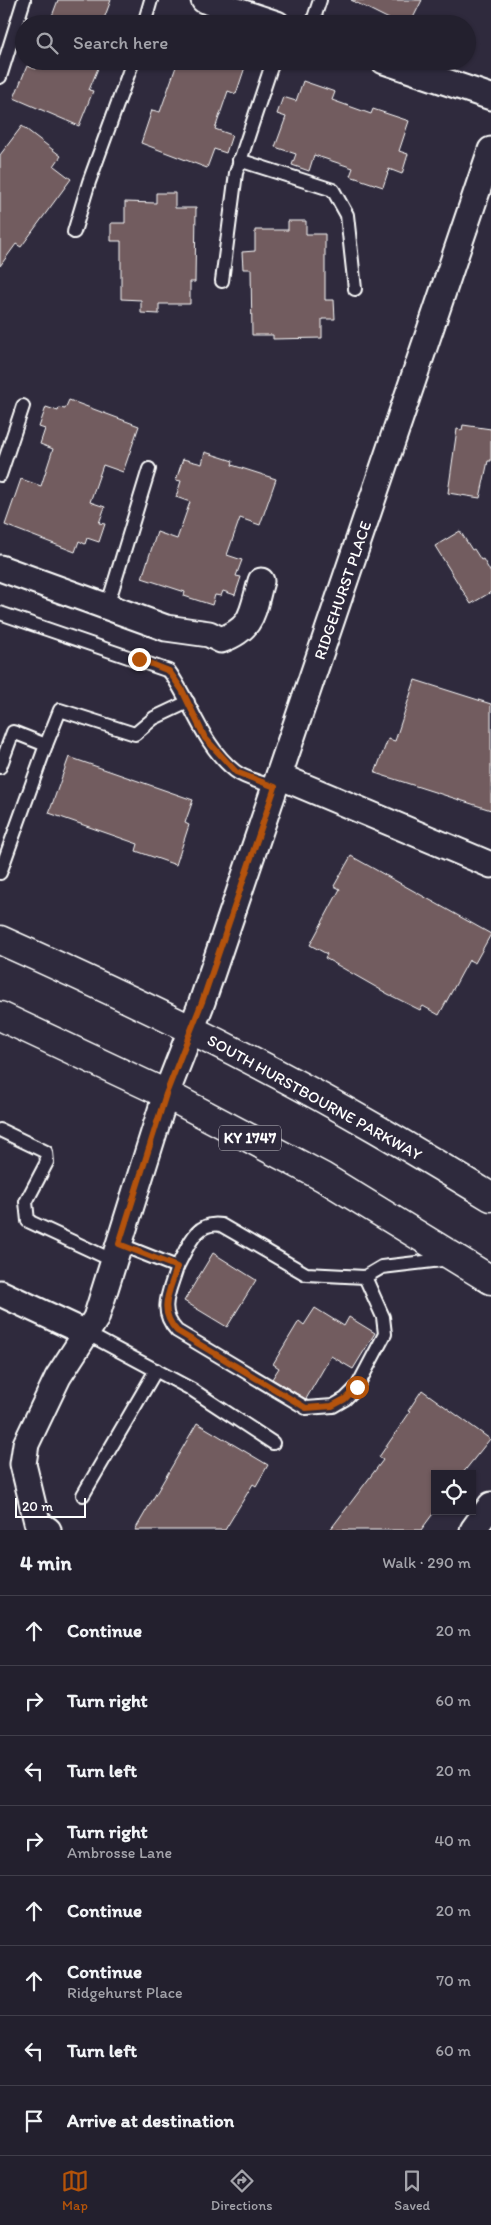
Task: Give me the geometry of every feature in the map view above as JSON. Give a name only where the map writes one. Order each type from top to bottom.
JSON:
[{"type":"main road","name":"SOUTH HURSTBOURNE PARKWAY","points":[[0,940],[190,1030],[376,1128],[491,1197]]},
{"type":"main road","name":"KY 1747","points":[[0,1016],[166,1094],[323,1177],[491,1280]]},
{"type":"street","points":[[204,0],[250,15]]},
{"type":"street","points":[[411,70],[491,97]]},
{"type":"street","name":"RIDGEHURST PLACE","points":[[48,1530],[37,1522],[24,1464],[26,1444],[58,1377],[96,1318],[166,1094],[202,1002],[491,150]]},
{"type":"street","points":[[0,568],[166,628],[209,634],[221,640],[237,634],[250,620],[261,581]]},
{"type":"street","points":[[277,782],[491,866]]},
{"type":"street","points":[[0,1293],[86,1333]]},
{"type":"street","points":[[473,1530],[491,1505]]},
{"type":"lane","points":[[19,15],[24,0]]},
{"type":"lane","points":[[147,15],[152,0]]},
{"type":"lane","points":[[315,15],[320,0]]},
{"type":"lane","points":[[0,77],[15,29]]},
{"type":"lane","points":[[74,232],[89,182],[129,70]]},
{"type":"lane","points":[[222,281],[236,173],[269,70]]},
{"type":"lane","points":[[240,160],[332,190],[348,215],[354,290]]},
{"type":"lane","points":[[0,475],[22,406]]},
{"type":"lane","points":[[107,607],[149,469]]},
{"type":"lane","points":[[0,613],[169,671],[188,702],[205,738],[236,772],[277,782]]},
{"type":"lane","points":[[0,873],[60,710],[135,734],[154,718],[188,702]]},
{"type":"lane","points":[[0,728],[46,745]]},
{"type":"lane","points":[[0,767],[13,732]]},
{"type":"lane","points":[[0,1130],[46,1152],[47,1162],[26,1202],[28,1221],[116,1253],[177,1267]]},
{"type":"lane","points":[[365,1277],[383,1317],[385,1334],[357,1387],[345,1399],[332,1406],[306,1408],[177,1331],[169,1322],[166,1311],[166,1301],[177,1267],[197,1230],[212,1224],[221,1225],[306,1274],[365,1277],[382,1267],[457,1258]]},
{"type":"lane","points":[[86,1333],[191,1389],[273,1443]]},
{"type":"lane","points":[[83,1495],[156,1370]]},
{"type":"building","points":[[58,0],[111,0],[105,15],[52,15]]},
{"type":"building","points":[[351,0],[422,0],[414,15],[381,15]]},
{"type":"building","points":[[25,70],[97,70],[89,90],[93,91],[79,126],[14,98]]},
{"type":"building","points":[[175,70],[244,70],[236,94],[228,91],[215,129],[232,135],[226,153],[214,149],[207,168],[141,143],[152,110],[160,112]]},
{"type":"building","points":[[303,81],[335,92],[332,100],[371,114],[373,109],[409,121],[399,151],[408,154],[402,174],[389,169],[383,187],[350,176],[353,168],[314,155],[309,171],[292,165],[296,154],[275,147],[286,117],[277,114],[283,97],[296,101]]},
{"type":"building","points":[[22,126],[61,156],[54,166],[71,179],[21,247],[16,244],[0,266],[0,155]]},
{"type":"building","points":[[156,193],[175,193],[175,208],[196,208],[195,282],[190,282],[190,304],[159,304],[159,314],[141,313],[141,300],[121,299],[121,241],[111,241],[111,223],[125,223],[125,202],[156,203]]},
{"type":"building","points":[[288,221],[306,221],[306,234],[325,234],[325,300],[334,300],[335,319],[322,319],[322,338],[273,339],[273,335],[252,335],[251,269],[243,269],[242,252],[255,251],[255,230],[288,230]]},
{"type":"building","points":[[69,400],[139,426],[123,472],[103,465],[90,502],[105,507],[99,523],[105,524],[99,542],[87,538],[85,544],[79,541],[75,552],[5,525],[21,479],[41,486],[53,449],[40,444],[45,429],[39,427],[46,407],[58,411],[59,408],[65,409]]},
{"type":"building","points":[[463,425],[491,429],[491,461],[488,461],[480,498],[448,493],[457,429],[462,430]]},
{"type":"building","points":[[205,452],[233,461],[232,465],[276,479],[260,525],[240,518],[227,555],[242,560],[236,576],[241,577],[235,595],[223,591],[221,596],[215,595],[212,605],[184,596],[185,592],[142,578],[157,532],[177,539],[190,502],[176,497],[181,481],[176,480],[183,459],[202,464]]},
{"type":"building","points":[[460,531],[472,550],[474,549],[481,560],[483,559],[491,573],[491,592],[471,604],[435,546]]},
{"type":"building","points":[[415,680],[491,704],[491,810],[375,773],[388,739],[395,741]]},
{"type":"building","points":[[69,757],[193,800],[185,823],[189,825],[176,865],[136,851],[138,844],[49,813]]},
{"type":"building","points":[[351,856],[491,934],[475,963],[469,960],[439,1015],[423,1006],[420,1010],[388,994],[325,958],[327,954],[310,945],[340,889],[334,886]]},
{"type":"building","points":[[213,1253],[256,1280],[227,1327],[184,1301]]},
{"type":"building","points":[[315,1308],[344,1326],[349,1317],[375,1333],[353,1369],[331,1356],[306,1399],[272,1379],[279,1368],[273,1364],[299,1321],[304,1325]]},
{"type":"building","points":[[422,1390],[490,1439],[465,1470],[431,1470],[432,1515],[421,1530],[330,1530],[383,1460],[379,1457],[410,1412],[408,1411]]},
{"type":"building","points":[[197,1423],[268,1465],[256,1486],[253,1484],[225,1530],[135,1530]]},
{"type":"route","points":[[139,659],[169,671],[182,690],[205,738],[236,772],[275,787],[202,1002],[166,1094],[119,1244],[177,1267],[166,1301],[166,1311],[169,1322],[177,1331],[306,1408],[332,1406],[345,1399],[357,1387]]}]
